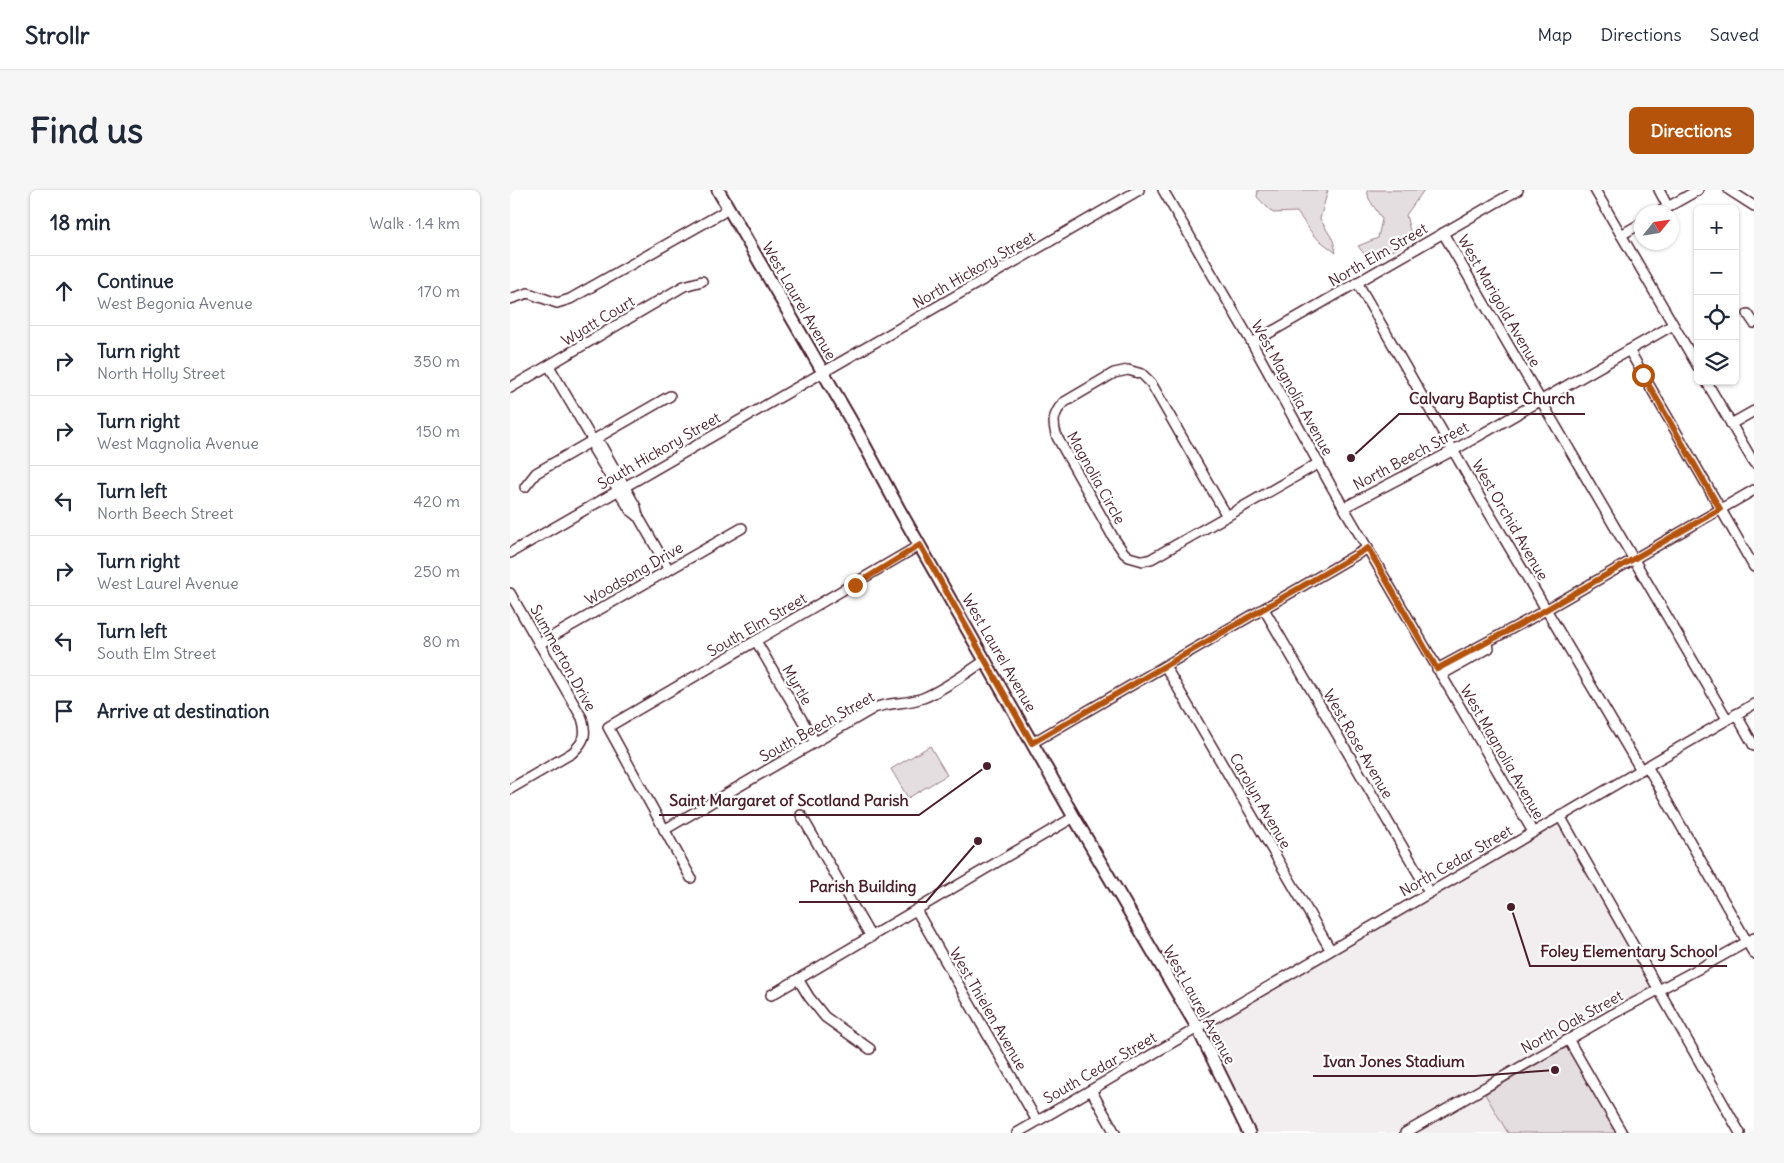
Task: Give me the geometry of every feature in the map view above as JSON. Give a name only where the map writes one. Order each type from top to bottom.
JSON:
[{"type":"main road","name":"West Laurel Avenue","points":[[718,190],[1074,817],[1197,1027],[1249,1133]]},
{"type":"street","name":"North Hickory Street","points":[[822,373],[1139,190]]},
{"type":"street","name":"West Magnolia Avenue","points":[[1163,190],[1252,343],[1319,464],[1533,832]]},
{"type":"street","name":"North Elm Street","points":[[1252,343],[1518,190]]},
{"type":"street","points":[[1595,190],[1694,360]]},
{"type":"street","points":[[1659,190],[1667,205]]},
{"type":"street","points":[[1672,205],[1698,190]]},
{"type":"street","points":[[1730,190],[1754,206]]},
{"type":"street","points":[[510,299],[528,293],[557,303],[570,299],[722,213],[728,206]]},
{"type":"street","points":[[1620,234],[1634,226]]},
{"type":"street","name":"West Marigold Avenue","points":[[1443,233],[1727,719]]},
{"type":"street","name":"Wyatt Court","points":[[510,388],[684,286],[702,281]]},
{"type":"street","name":"West Orchid Avenue","points":[[1357,282],[1547,611],[1751,940],[1754,954]]},
{"type":"street","points":[[1748,314],[1754,323]]},
{"type":"street","name":"North Beech Street","points":[[1345,507],[1454,450],[1673,325]]},
{"type":"street","points":[[1629,350],[1754,566]]},
{"type":"street","points":[[550,366],[594,441],[594,450],[622,488],[630,510],[638,516],[669,570]]},
{"type":"street","name":"Magnolia Circle","points":[[1227,516],[1161,400],[1147,378],[1142,374],[1128,370],[1114,373],[1063,403],[1058,410],[1053,424],[1057,437],[1113,537],[1129,557],[1143,561],[1158,556],[1319,464]]},
{"type":"street","name":"South Hickory Street","points":[[510,553],[822,373]]},
{"type":"street","points":[[1708,385],[1754,463]]},
{"type":"street","points":[[525,487],[536,473],[670,396]]},
{"type":"street","points":[[1731,424],[1754,411]]},
{"type":"street","points":[[1439,672],[1754,490]]},
{"type":"street","name":"Woodsong Drive","points":[[539,644],[742,528]]},
{"type":"street","name":"South Elm Street","points":[[664,830],[608,727],[920,545]]},
{"type":"street","points":[[1032,743],[1368,548]]},
{"type":"street","name":"Summerton Drive","points":[[510,593],[582,718],[586,729],[580,746],[572,753],[510,788]]},
{"type":"street","name":"West Rose Avenue","points":[[1264,609],[1429,892]]},
{"type":"street","name":"Myrtle","points":[[756,641],[815,742]]},
{"type":"street","name":"South Beech Street","points":[[664,830],[880,706],[909,702],[930,694],[986,660]]},
{"type":"street","name":"Carolyn Avenue","points":[[1165,666],[1330,949]]},
{"type":"street","name":"North Cedar Street","points":[[1197,1027],[1754,704]]},
{"type":"street","points":[[1736,714],[1754,746]]},
{"type":"street","points":[[801,815],[871,937]]},
{"type":"street","name":"West Magnolia Avenue","points":[[1560,816],[1740,1133]]},
{"type":"street","points":[[771,994],[1074,817]]},
{"type":"street","points":[[664,830],[691,878]]},
{"type":"street","name":"West Thielen Avenue","points":[[916,910],[1037,1121]]},
{"type":"street","name":"North Oak Street","points":[[1405,1133],[1568,1039],[1751,940]]},
{"type":"street","points":[[798,979],[808,997],[825,1017],[870,1049]]},
{"type":"street","name":"South Cedar Street","points":[[1017,1133],[1197,1027]]},
{"type":"street","points":[[1568,1039],[1622,1133]]},
{"type":"street","points":[[1091,1090],[1115,1133]]},
{"type":"shaded area","points":[[1258,190],[1328,190],[1320,219],[1333,240],[1336,253],[1314,236],[1297,212],[1273,213],[1257,197]]},
{"type":"shaded area","points":[[1367,190],[1424,190],[1406,215],[1411,235],[1399,248],[1368,259],[1358,246],[1378,238],[1382,219],[1369,199]]},
{"type":"shaded area","points":[[930,746],[947,775],[908,798],[891,769]]},
{"type":"shaded area","points":[[1558,823],[1654,990],[1461,1096],[1398,1133],[1257,1133],[1206,1030]]},
{"type":"shaded area","points":[[1569,1046],[1619,1133],[1416,1133]]},
{"type":"shaded area","points":[[1569,1046],[1619,1133],[1508,1133],[1485,1094]]},
{"type":"place","name":"Calvary Baptist Church","points":[[1351,458]]},
{"type":"place","name":"Saint Margaret of Scotland Parish","points":[[987,766]]},
{"type":"place","name":"Parish Building","points":[[978,841]]},
{"type":"place","name":"Foley Elementary School","points":[[1511,907]]},
{"type":"place","name":"Ivan Jones Stadium","points":[[1555,1070]]},
{"type":"route","points":[[855,585],[920,545],[1032,743],[1368,548],[1437,669],[1528,620],[1720,509],[1643,375]]}]
